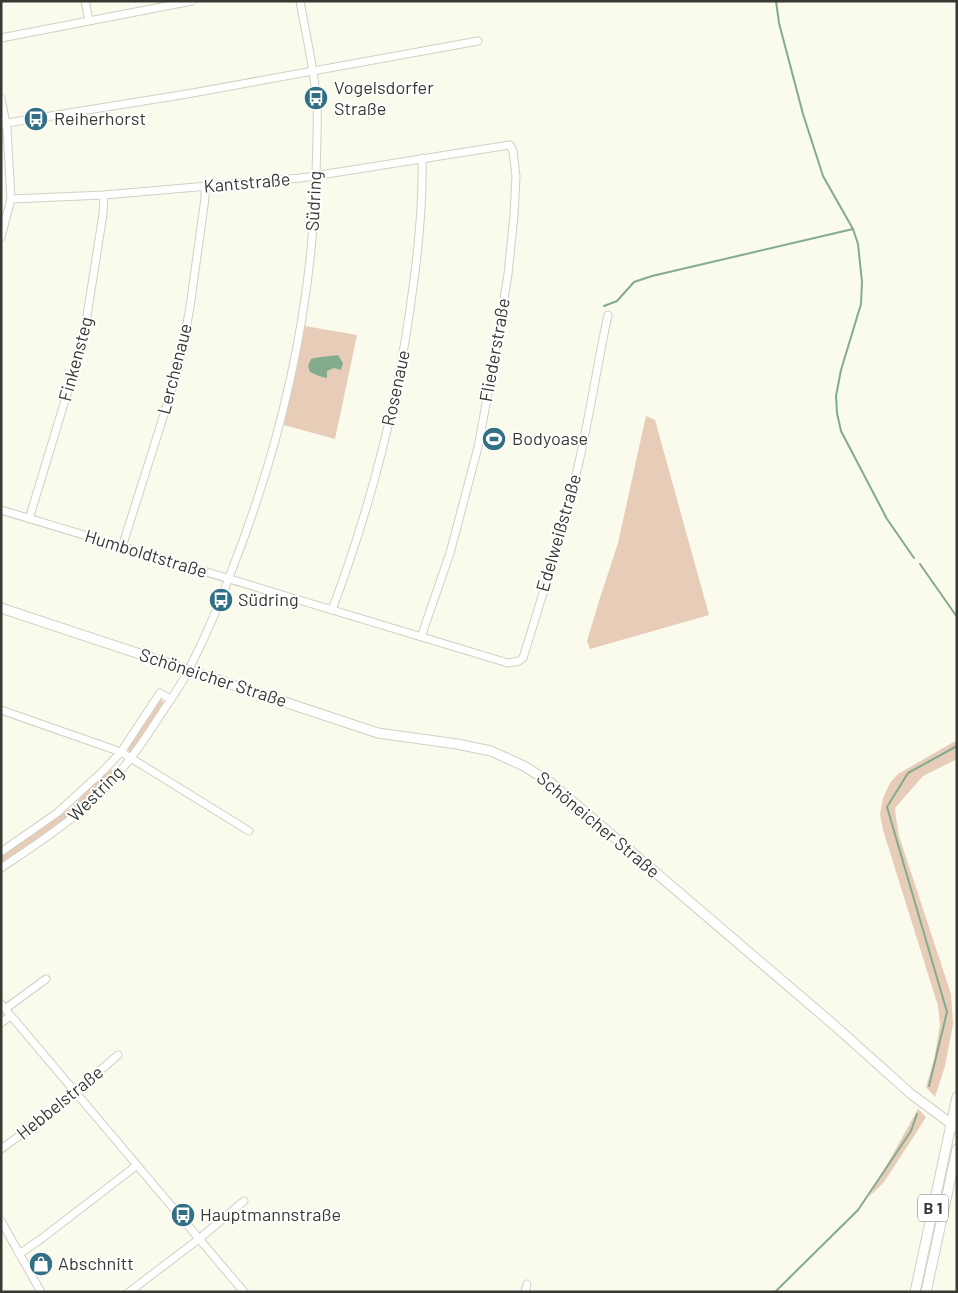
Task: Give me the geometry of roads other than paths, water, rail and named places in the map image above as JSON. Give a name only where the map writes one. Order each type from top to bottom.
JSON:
[{"type":"main road","name":"Schöneicher Straße","points":[[1,608],[378,733],[482,748],[509,758],[551,783],[834,1024],[911,1094],[954,1126]]},
{"type":"main road","name":"B 1","points":[[915,1292],[954,1126],[957,1096]]},
{"type":"main road","name":"B 1","points":[[926,1292],[957,1149]]},
{"type":"street","points":[[85,1],[89,20]]},
{"type":"street","points":[[1,38],[192,1]]},
{"type":"street","name":"Südring","points":[[189,670],[206,635],[249,529],[279,427],[288,390],[303,308],[314,224],[317,106],[300,1]]},
{"type":"street","points":[[4,124],[126,105],[478,41]]},
{"type":"street","points":[[1,99],[11,199],[1,237]]},
{"type":"street","name":"Kantstraße","points":[[11,199],[104,195],[301,178],[510,145]]},
{"type":"street","name":"Fliederstraße","points":[[421,637],[450,553],[458,523],[478,447],[496,353],[508,274],[514,214],[516,176],[513,151],[510,145]]},
{"type":"street","name":"Rosenaue","points":[[332,610],[382,454],[393,407],[407,332],[416,262],[422,194],[422,158]]},
{"type":"street","name":"Lerchenaue","points":[[122,547],[179,367],[194,276],[205,187]]},
{"type":"street","name":"Finkensteg","points":[[29,519],[84,341],[103,214],[104,195]]},
{"type":"street","name":"Edelweißstraße","points":[[521,660],[552,565],[569,504],[581,454],[608,315]]},
{"type":"street","name":"Humboldtstraße","points":[[1,510],[508,664],[521,660]]},
{"type":"street","name":"Westring","points":[[1,868],[61,828],[105,788],[131,758],[189,670]]},
{"type":"street","name":"Westring","points":[[1,852],[69,803],[96,778],[121,752],[160,693],[170,699]]},
{"type":"street","points":[[1,710],[121,752],[249,831]]},
{"type":"street","points":[[46,979],[3,1007],[244,1292]]},
{"type":"street","points":[[1,1023],[10,1016]]},
{"type":"street","name":"Hebbelstraße","points":[[1,1149],[34,1126],[118,1055]]},
{"type":"street","points":[[20,1254],[136,1166]]},
{"type":"street","points":[[130,1292],[199,1239],[244,1201]]},
{"type":"street","points":[[1,1221],[41,1292]]},
{"type":"waterway","points":[[776,1],[779,23],[803,114],[823,176],[853,229],[858,244],[862,282],[861,304],[841,370],[836,396],[841,431],[887,519],[914,558]]},
{"type":"waterway","points":[[604,306],[617,301],[634,282],[652,276],[853,229]]},
{"type":"waterway","points":[[920,564],[957,617]]},
{"type":"waterway","points":[[929,1086],[947,1012],[887,807],[908,773],[957,746]]},
{"type":"waterway","points":[[775,1292],[858,1210],[911,1131],[917,1114]]},
{"type":"place","name":"Vogelsdorfer Straße","points":[[316,98]]},
{"type":"place","name":"Reiherhorst","points":[[36,119]]},
{"type":"place","name":"Bodyoase","points":[[494,439]]},
{"type":"place","name":"Südring","points":[[221,600]]},
{"type":"place","name":"Hauptmannstraße","points":[[183,1215]]},
{"type":"place","name":"Abschnitt","points":[[41,1264]]}]
